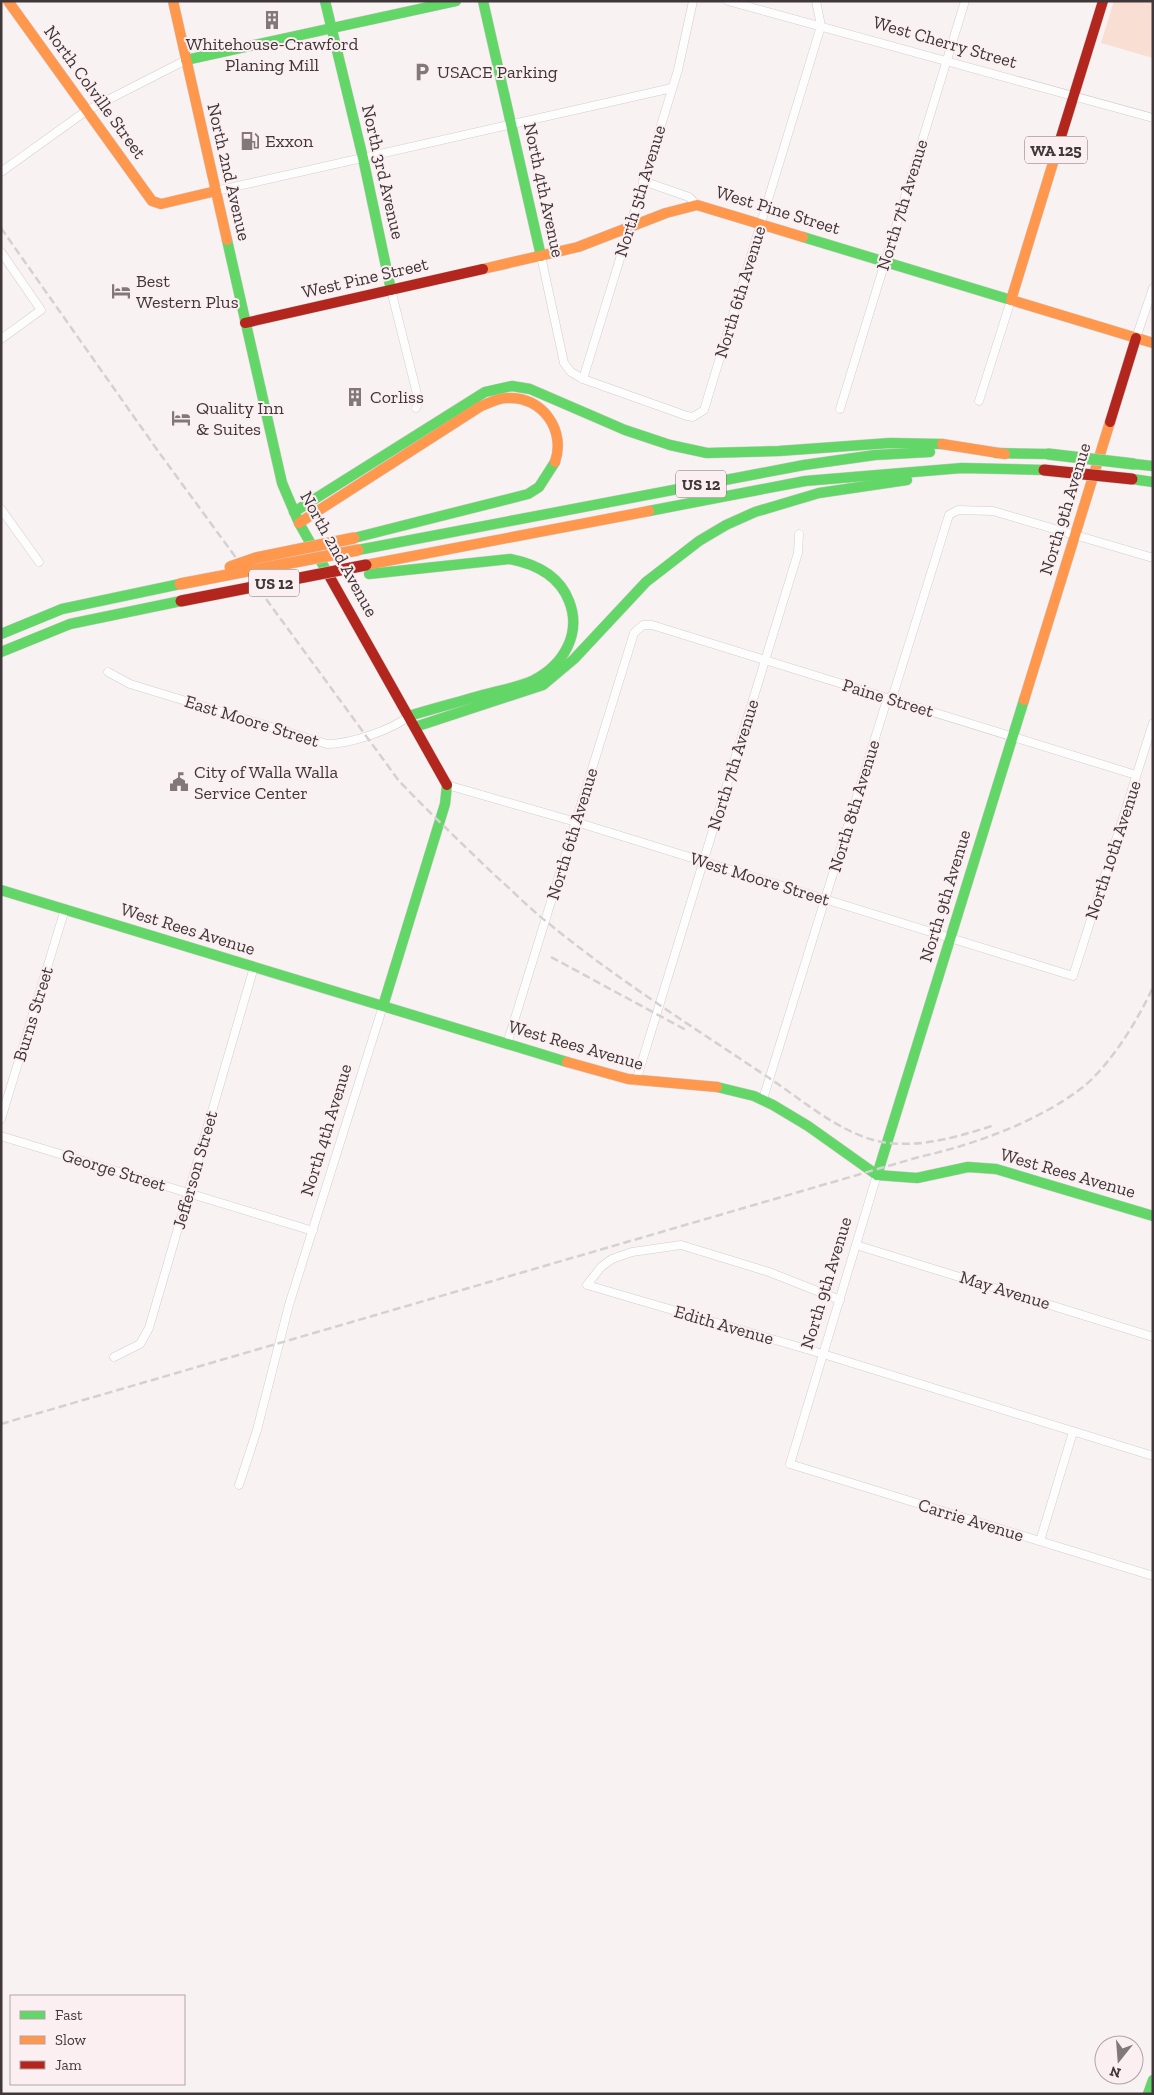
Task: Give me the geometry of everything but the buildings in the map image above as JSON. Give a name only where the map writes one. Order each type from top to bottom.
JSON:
[{"type":"main road","name":"North Colville Street","points":[[8,1],[154,203],[161,204],[216,191]]},
{"type":"main road","name":"North 2nd Avenue","points":[[173,1],[280,474],[296,517],[447,785]]},
{"type":"main road","name":"North 3rd Avenue","points":[[325,1],[363,158],[391,290]]},
{"type":"main road","points":[[186,60],[456,1]]},
{"type":"main road","name":"North 4th Avenue","points":[[483,1],[541,256]]},
{"type":"main road","name":"WA 125","points":[[1011,300],[1103,1]]},
{"type":"main road","name":"West Pine Street","points":[[245,323],[541,256],[594,242],[671,210],[697,205],[1153,343]]},
{"type":"main road","name":"North 9th Avenue","points":[[877,1175],[1136,338]]},
{"type":"main road","points":[[296,517],[485,392],[512,386],[530,389],[625,430],[661,442],[707,453],[779,451],[890,443],[944,444],[1005,454]]},
{"type":"main road","points":[[180,584],[256,558],[354,538],[517,498],[536,491],[550,474],[559,456],[559,433],[550,416],[530,402],[509,398],[481,406],[296,517]]},
{"type":"main road","name":"US 12","points":[[1,634],[62,608],[804,465],[875,455],[949,451],[1048,454],[1153,466]]},
{"type":"main road","points":[[415,727],[543,686],[559,675],[620,608],[666,563],[704,537],[748,514],[790,499],[824,492],[903,480],[967,477],[1007,468]]},
{"type":"main road","name":"US 12","points":[[1,652],[70,624],[281,582],[367,570],[805,480],[912,471],[1007,468],[1044,470],[1153,482]]},
{"type":"main road","points":[[367,570],[510,559],[531,563],[547,572],[557,582],[569,601],[572,618],[572,636],[565,654],[551,668],[533,680],[409,716]]},
{"type":"main road","name":"North 4th Avenue","points":[[383,1006],[445,804],[447,785]]},
{"type":"main road","name":"West Rees Avenue","points":[[1,890],[636,1082],[718,1087],[763,1099],[877,1175],[911,1179],[968,1167],[996,1169],[1153,1216]]},
{"type":"main road","points":[[1148,2094],[1153,2080]]},
{"type":"street","name":"North 5th Avenue","points":[[583,379],[672,88],[693,1]]},
{"type":"street","name":"West Cherry Street","points":[[728,1],[1153,118]]},
{"type":"street","name":"North 6th Avenue","points":[[583,379],[686,416],[693,416],[704,410],[821,26],[816,1]]},
{"type":"street","name":"North 7th Avenue","points":[[840,409],[965,1]]},
{"type":"street","points":[[1,172],[86,111],[186,60]]},
{"type":"street","points":[[216,191],[672,88]]},
{"type":"street","points":[[643,181],[689,197],[697,205]]},
{"type":"street","points":[[1,252],[41,310],[1,339]]},
{"type":"street","name":"North 4th Avenue","points":[[541,256],[564,363],[571,372],[583,379]]},
{"type":"street","points":[[1136,338],[1153,288]]},
{"type":"street","name":"North 3rd Avenue","points":[[391,290],[419,402],[416,408]]},
{"type":"street","points":[[980,402],[1011,300]]},
{"type":"street","points":[[1,509],[39,562]]},
{"type":"street","name":"North 8th Avenue","points":[[763,1099],[885,706],[894,692],[949,515],[958,510],[968,509],[993,511],[1075,535]]},
{"type":"street","name":"North 7th Avenue","points":[[636,1082],[798,553],[799,534]]},
{"type":"street","points":[[1075,535],[1153,558]]},
{"type":"street","name":"Paine Street","points":[[640,626],[652,625],[1136,775]]},
{"type":"street","name":"North 6th Avenue","points":[[507,1044],[634,632],[640,626]]},
{"type":"street","name":"East Moore Street","points":[[108,672],[130,684],[327,744],[339,743],[398,725],[409,716]]},
{"type":"street","name":"North 10th Avenue","points":[[1073,976],[1153,723]]},
{"type":"street","name":"East Moore Street","points":[[398,725],[415,727]]},
{"type":"street","name":"West Moore Street","points":[[447,785],[576,822],[1073,976]]},
{"type":"street","name":"Burns Street","points":[[1,1120],[65,909]]},
{"type":"street","name":"Jefferson Street","points":[[114,1356],[135,1348],[144,1338],[189,1193],[254,967]]},
{"type":"street","name":"North 4th Avenue","points":[[239,1485],[257,1430],[289,1304],[383,1006]]},
{"type":"street","name":"George Street","points":[[1,1136],[313,1231]]},
{"type":"street","name":"North 9th Avenue","points":[[790,1464],[877,1175]]},
{"type":"street","name":"Edith Avenue","points":[[840,1300],[769,1272],[681,1245],[632,1252],[612,1259],[601,1267],[587,1285],[823,1354],[1153,1456]]},
{"type":"street","name":"May Avenue","points":[[856,1245],[1153,1337]]},
{"type":"street","points":[[1040,1541],[1073,1432]]},
{"type":"street","name":"Carrie Avenue","points":[[790,1464],[1153,1576]]},
{"type":"shaded area","points":[[1114,1],[1153,1],[1153,58],[1101,43]]},
{"type":"railway","points":[[1,228],[158,451],[399,781],[461,843],[541,917],[626,982],[822,1115],[854,1133],[888,1143],[902,1144],[956,1137],[995,1125]]},
{"type":"railway","points":[[551,957],[686,1030]]},
{"type":"railway","points":[[1,1424],[983,1139],[1046,1111],[1083,1087],[1104,1066],[1123,1041],[1153,987]]},
{"type":"traffic: fast","points":[[325,1],[363,158],[391,290]]},
{"type":"traffic: fast","points":[[186,60],[456,1]]},
{"type":"traffic: fast","points":[[483,1],[541,256]]},
{"type":"traffic: fast","points":[[803,237],[1011,300]]},
{"type":"traffic: fast","points":[[227,240],[282,483],[299,523],[327,572]]},
{"type":"traffic: fast","points":[[294,512],[485,392],[512,386],[530,389],[625,430],[670,445],[707,453],[779,451],[890,443],[942,444]]},
{"type":"traffic: fast","points":[[358,550],[804,465],[875,455],[930,452]]},
{"type":"traffic: fast","points":[[996,453],[1048,454]]},
{"type":"traffic: fast","points":[[1048,454],[1134,464]]},
{"type":"traffic: fast","points":[[354,538],[528,494],[539,487],[555,462]]},
{"type":"traffic: fast","points":[[1134,464],[1153,466]]},
{"type":"traffic: fast","points":[[649,511],[805,481],[962,468],[1044,470]]},
{"type":"traffic: fast","points":[[1132,479],[1153,482]]},
{"type":"traffic: fast","points":[[415,727],[543,685],[574,659],[646,582],[699,541],[726,525],[755,512],[819,493],[907,480]]},
{"type":"traffic: fast","points":[[369,574],[510,559],[529,564],[546,572],[559,584],[569,601],[573,625],[571,637],[561,657],[544,674],[521,685],[409,716]]},
{"type":"traffic: fast","points":[[1,634],[62,609],[180,584]]},
{"type":"traffic: fast","points":[[1,652],[70,624],[181,601]]},
{"type":"traffic: fast","points":[[877,1175],[1024,700]]},
{"type":"traffic: fast","points":[[383,1006],[445,804],[447,785]]},
{"type":"traffic: fast","points":[[1,890],[567,1062]]},
{"type":"traffic: fast","points":[[717,1087],[754,1096],[773,1105],[808,1126],[877,1175],[917,1178],[968,1167],[996,1169],[1153,1216]]},
{"type":"traffic: fast","points":[[1148,2094],[1153,2080]]},
{"type":"traffic: slow","points":[[8,1],[152,201],[161,204],[216,191]]},
{"type":"traffic: slow","points":[[173,1],[227,240]]},
{"type":"traffic: slow","points":[[1056,153],[1011,300],[1153,343]]},
{"type":"traffic: slow","points":[[483,269],[578,247],[666,213],[697,205],[803,237]]},
{"type":"traffic: slow","points":[[299,523],[481,406],[500,399],[520,399],[531,403],[541,409],[549,418],[557,439],[558,450],[555,462]]},
{"type":"traffic: slow","points":[[1024,700],[1110,422]]},
{"type":"traffic: slow","points":[[942,444],[1005,454]]},
{"type":"traffic: slow","points":[[366,565],[649,511]]},
{"type":"traffic: slow","points":[[230,567],[256,558],[354,538]]},
{"type":"traffic: slow","points":[[180,584],[358,550]]},
{"type":"traffic: slow","points":[[567,1062],[628,1079],[717,1087]]},
{"type":"traffic: jam","points":[[1056,153],[1103,1]]},
{"type":"traffic: jam","points":[[245,323],[483,269]]},
{"type":"traffic: jam","points":[[1110,422],[1136,338]]},
{"type":"traffic: jam","points":[[1044,470],[1132,479]]},
{"type":"traffic: jam","points":[[181,601],[366,565]]},
{"type":"traffic: jam","points":[[327,572],[447,785]]},
{"type":"place","name":"Whitehouse-Crawford Planing Mill","points":[[272,20]]},
{"type":"place","name":"USACE Parking","points":[[422,72]]},
{"type":"place","name":"Exxon","points":[[250,141]]},
{"type":"place","name":"Best Western Plus","points":[[121,291]]},
{"type":"place","name":"Corliss","points":[[355,397]]},
{"type":"place","name":"Quality Inn & Suites","points":[[181,418]]},
{"type":"place","name":"City of Walla Walla Service Center","points":[[179,782]]}]
